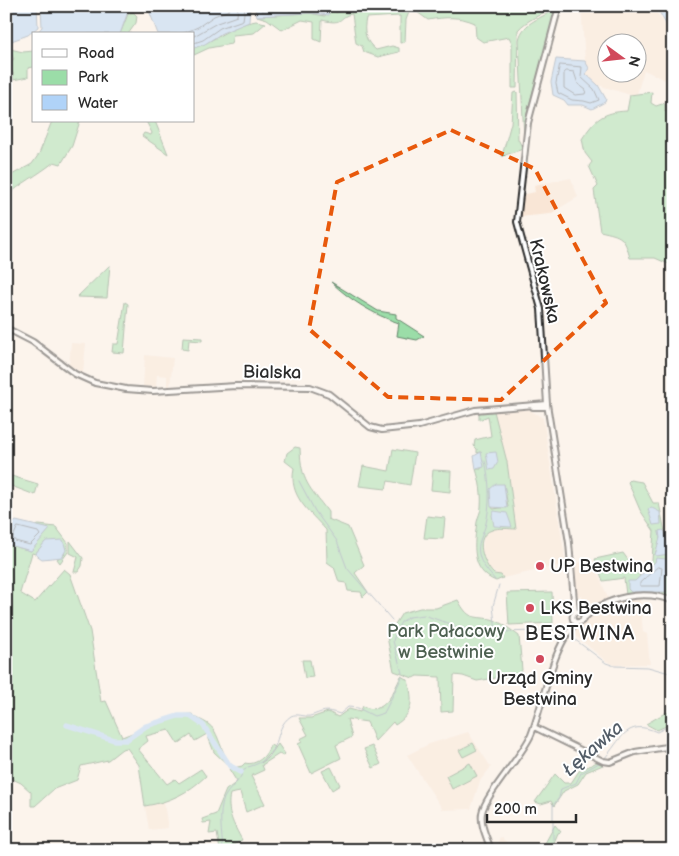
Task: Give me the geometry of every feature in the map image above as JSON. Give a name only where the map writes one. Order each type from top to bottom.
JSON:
[{"type":"street","name":"Krakowska","points":[[559,6],[530,112],[517,222],[540,309],[545,404],[549,416],[569,543],[575,612]]},
{"type":"street","name":"Bialska","points":[[6,328],[22,335],[81,378],[126,389],[180,390],[240,386],[310,386],[329,394],[368,425],[382,430],[419,426],[475,410],[545,404]]},
{"type":"street","name":"Krakowska","points":[[574,596],[581,612]]},
{"type":"street","points":[[568,633],[578,622],[595,610],[621,598],[661,598],[673,601]]},
{"type":"street","points":[[491,850],[484,832],[482,812],[527,744],[534,728],[555,661],[575,612],[595,610]]},
{"type":"street","points":[[581,612],[583,619]]},
{"type":"street","points":[[573,618],[578,622]]},
{"type":"street","points":[[534,728],[602,761],[610,762],[635,752],[673,746]]},
{"type":"highlighted area","points":[[451,130],[535,169],[606,303],[501,400],[388,397],[309,329],[337,182]]},
{"type":"shaded area","points":[[652,6],[673,36],[673,84],[646,71],[646,32],[596,32],[596,82],[640,82],[637,94],[630,95],[598,85],[585,74],[589,68],[585,61],[581,7]]},
{"type":"shaded area","points":[[571,178],[578,197],[550,214],[519,217],[522,195],[535,192],[534,185]]},
{"type":"shaded area","points":[[71,343],[86,344],[83,373],[69,365]]},
{"type":"shaded area","points":[[145,355],[173,358],[170,387],[167,387],[167,376],[157,375],[156,387],[143,386]]},
{"type":"shaded area","points":[[528,409],[543,418],[566,564],[503,578],[489,569],[482,551],[484,535],[493,529],[516,528],[507,462],[494,411]]},
{"type":"shaded area","points":[[593,560],[608,598],[586,610],[583,609],[581,596],[578,596],[575,588],[573,564]]},
{"type":"shaded area","points":[[640,599],[643,632],[647,634],[650,664],[615,665],[606,661],[571,632],[611,603],[619,600]]},
{"type":"shaded area","points":[[468,732],[491,767],[480,781],[471,809],[443,810],[407,755],[429,744]]},
{"type":"shaded area","points":[[164,802],[168,828],[149,830],[145,807]]},
{"type":"shaded area","points":[[500,837],[517,850],[494,850]]},
{"type":"green space","points":[[328,6],[334,6],[336,13],[344,6],[379,6],[383,10],[405,6],[464,10],[480,6],[508,6],[538,11],[543,6],[552,6],[518,30],[517,88],[512,88],[512,43],[509,37],[483,42],[476,37],[475,23],[463,19],[440,18],[428,20],[417,12],[409,12],[406,20],[405,42],[400,43],[400,16],[366,18],[366,36],[369,43],[376,50],[392,46],[399,48],[399,52],[378,57],[364,52],[362,46],[356,43],[352,14],[334,22],[322,20],[321,42],[314,39],[314,22],[302,20],[282,30],[267,19],[257,16],[309,13],[325,16]]},
{"type":"green space","points":[[556,8],[527,113],[524,138],[519,40],[524,29],[529,24]]},
{"type":"green space","points":[[133,12],[137,16],[136,23],[129,32],[121,32],[128,14]]},
{"type":"green space","points":[[256,21],[266,23],[254,33],[233,35],[231,44],[209,48],[195,55],[195,48]]},
{"type":"green space","points":[[6,48],[23,52],[32,51],[32,67],[28,68],[28,77],[13,80],[13,73],[6,70],[6,64],[14,59],[10,53],[6,54]]},
{"type":"green space","points":[[517,92],[518,139],[523,149],[502,156],[511,123],[513,93]]},
{"type":"green space","points":[[652,92],[651,103],[656,106],[665,103],[665,111],[673,113],[673,266],[655,258],[630,258],[626,245],[621,238],[600,231],[594,190],[598,186],[589,166],[592,162],[585,153],[582,139],[591,126],[600,118],[612,113],[627,111],[630,95]]},
{"type":"green space","points":[[52,122],[80,122],[72,146],[61,164],[54,162],[6,197],[6,178],[32,164],[39,154]]},
{"type":"green space","points":[[146,122],[155,122],[168,154],[142,136],[144,133],[151,135],[152,133]]},
{"type":"green space","points":[[110,265],[107,298],[77,297]]},
{"type":"green space","points":[[331,282],[378,311],[396,314],[396,318],[424,336],[417,340],[397,336],[399,323],[380,316],[363,306]]},
{"type":"green space","points":[[125,302],[128,304],[124,353],[112,352],[113,344],[118,344]]},
{"type":"green space","points":[[183,337],[202,338],[202,341],[189,340],[188,350],[182,349]]},
{"type":"green space","points":[[494,411],[507,462],[516,529],[495,529],[486,533],[483,538],[481,544],[486,564],[494,574],[501,575],[503,578],[496,581],[482,571],[478,564],[475,548],[477,520],[481,509],[479,478],[476,469],[481,469],[481,452],[477,453],[477,449],[474,446],[475,440],[491,436],[488,416],[479,420],[479,412]],"holes":[[[504,484],[508,507],[493,509],[490,491]]]},
{"type":"green space","points":[[295,447],[300,448],[304,476],[328,512],[328,519],[348,527],[364,565],[355,573],[368,592],[363,597],[361,592],[348,591],[346,583],[339,582],[334,567],[327,562],[326,530],[301,502],[294,487],[294,468],[285,461],[287,453]]},
{"type":"green space","points":[[393,449],[415,453],[410,485],[388,481],[386,489],[359,486],[363,466],[389,471]]},
{"type":"green space","points":[[433,470],[451,471],[450,492],[431,490]]},
{"type":"green space","points":[[8,475],[38,484],[35,495],[6,484]]},
{"type":"green space","points":[[630,480],[642,482],[653,503],[659,503],[665,532],[659,531],[660,538],[655,555],[669,554],[673,598],[660,595],[626,595],[624,578],[603,581],[595,559],[623,553],[640,576],[628,589],[631,592],[666,592],[667,572],[655,562],[646,571],[652,560],[654,531],[640,510],[628,482]]},
{"type":"green space","points":[[427,516],[445,518],[443,539],[424,538]]},
{"type":"green space","points":[[35,526],[56,527],[68,543],[68,552],[60,563],[57,559],[65,554],[46,541],[35,554],[32,553],[20,593],[35,602],[64,569],[70,574],[90,631],[101,702],[106,701],[122,737],[178,715],[192,714],[214,730],[226,757],[232,765],[229,766],[214,752],[207,734],[195,741],[191,735],[178,744],[169,730],[146,736],[148,741],[138,749],[167,784],[175,779],[179,783],[201,769],[206,776],[185,792],[163,802],[145,806],[139,765],[127,748],[122,749],[108,760],[81,766],[77,780],[54,789],[35,806],[31,806],[31,792],[21,783],[6,776],[6,544],[31,551],[49,529]]},
{"type":"green space","points":[[70,541],[83,558],[82,566],[78,572],[74,572],[78,557],[70,553]]},
{"type":"green space","name":"LKS Bestwina","points":[[552,592],[553,623],[509,625],[507,593]]},
{"type":"green space","name":"Park Pałacowy w Bestwinie","points":[[458,600],[468,614],[494,620],[519,636],[522,670],[520,674],[477,681],[454,675],[453,711],[441,712],[440,677],[417,676],[413,678],[394,671],[387,637],[402,613],[420,608],[436,608]]},
{"type":"green space","points":[[302,660],[310,660],[313,677],[305,678]]},
{"type":"green space","points":[[401,676],[408,680],[411,694],[409,711],[406,716],[395,725],[393,722],[375,741],[367,722],[347,719],[352,737],[336,745],[341,758],[311,773],[298,744],[302,742],[300,739],[308,735],[299,718],[311,718],[328,712],[338,717],[349,709],[360,712],[363,706],[370,709],[382,706],[391,696]]},
{"type":"green space","points":[[673,712],[673,723],[657,730],[646,724],[665,713]]},
{"type":"green space","points":[[473,743],[477,750],[463,757],[459,750]]},
{"type":"green space","points":[[278,744],[285,754],[283,756],[279,754],[262,765],[264,770],[251,776],[265,804],[246,812],[240,792],[230,794],[230,813],[242,840],[225,850],[220,850],[217,833],[209,834],[211,822],[203,823],[202,819],[216,814],[226,790],[237,782],[229,769],[242,766],[245,763],[257,762],[264,756],[270,745],[275,747],[261,763],[268,758]]},
{"type":"green space","points":[[372,746],[381,764],[373,768],[364,749]]},
{"type":"green space","points":[[597,762],[603,765],[586,772],[578,784],[564,791],[554,806],[551,801],[541,804],[535,802],[555,774],[564,783],[571,783],[579,771]]},
{"type":"green space","points":[[470,763],[477,776],[452,789],[446,776]]},
{"type":"green space","points":[[331,767],[340,785],[332,790],[322,771]]},
{"type":"green space","points":[[555,825],[561,832],[558,833],[551,850],[544,850],[544,845]]},
{"type":"water","points":[[6,6],[37,6],[38,27],[28,35],[6,43]]},
{"type":"water","points":[[41,6],[130,6],[121,32],[38,32],[42,27]]},
{"type":"water","points":[[144,6],[250,6],[249,22],[222,33],[205,44],[195,48],[195,32],[157,32],[148,8]]},
{"type":"water","points":[[254,6],[328,6],[329,15],[309,13],[257,16]]},
{"type":"water","points":[[426,6],[480,6],[464,10]]},
{"type":"water","points":[[508,6],[543,6],[538,11]]},
{"type":"water","points":[[656,6],[673,6],[673,30],[667,26]]},
{"type":"water","points":[[556,59],[585,61],[589,68],[586,74],[598,85],[606,99],[605,102],[592,109],[583,105],[568,105],[564,100],[553,95],[551,82]]},
{"type":"water","points":[[481,452],[484,467],[476,469],[474,456]]},
{"type":"water","points":[[496,452],[498,462],[494,469],[489,470],[486,453]]},
{"type":"water","points":[[496,484],[504,484],[507,508],[491,507],[490,489]]},
{"type":"water","points":[[652,508],[660,512],[661,524],[653,525],[648,509]]},
{"type":"water","points":[[494,511],[507,513],[512,527],[494,526],[492,515]]},
{"type":"water","points":[[16,521],[50,529],[31,551],[6,544],[13,523]]},
{"type":"water","points":[[663,530],[669,554],[656,556],[660,538],[659,531]]},
{"type":"water","points":[[63,540],[66,550],[62,557],[42,559],[35,554],[46,541]]},
{"type":"water","points":[[656,558],[666,559],[666,592],[631,592],[628,589],[628,581],[635,581],[655,562]]},
{"type":"waterway","points":[[485,461],[489,485],[489,502],[487,519],[479,543],[479,554],[482,562],[495,580]]},
{"type":"waterway","points":[[299,481],[315,511],[337,541],[347,568],[392,620]]},
{"type":"waterway","points":[[496,632],[493,606],[499,585]]},
{"type":"waterway","points":[[402,673],[393,641],[396,631],[401,622],[409,617],[424,615],[476,633],[562,630],[606,663],[615,666],[648,667],[673,674]]},
{"type":"waterway","points":[[248,767],[260,763],[268,757],[273,750],[281,728],[291,716],[310,716],[327,711],[340,714],[348,707],[358,708],[374,716],[384,713],[402,677]]},
{"type":"waterway","points":[[67,725],[114,740],[126,740],[146,726],[178,716],[190,716],[203,725],[230,766],[241,772]]},
{"type":"waterway","name":"Łękawka","points":[[604,759],[620,738],[631,729],[647,728],[657,732],[673,724]]},
{"type":"waterway","name":"Łękawka","points":[[547,850],[553,840],[553,805],[559,798],[561,789],[576,783],[581,773],[601,762]]},
{"type":"waterway","points":[[223,850],[222,804],[226,794],[241,777],[243,773],[241,772],[246,769]]},
{"type":"place","name":"UP Bestwina","points":[[540,566]]},
{"type":"place","name":"LKS Bestwina","points":[[530,608]]},
{"type":"place","name":"Urząd Gminy Bestwina","points":[[540,659]]},
{"type":"district","name":"BESTWINA","points":[[580,633]]}]
